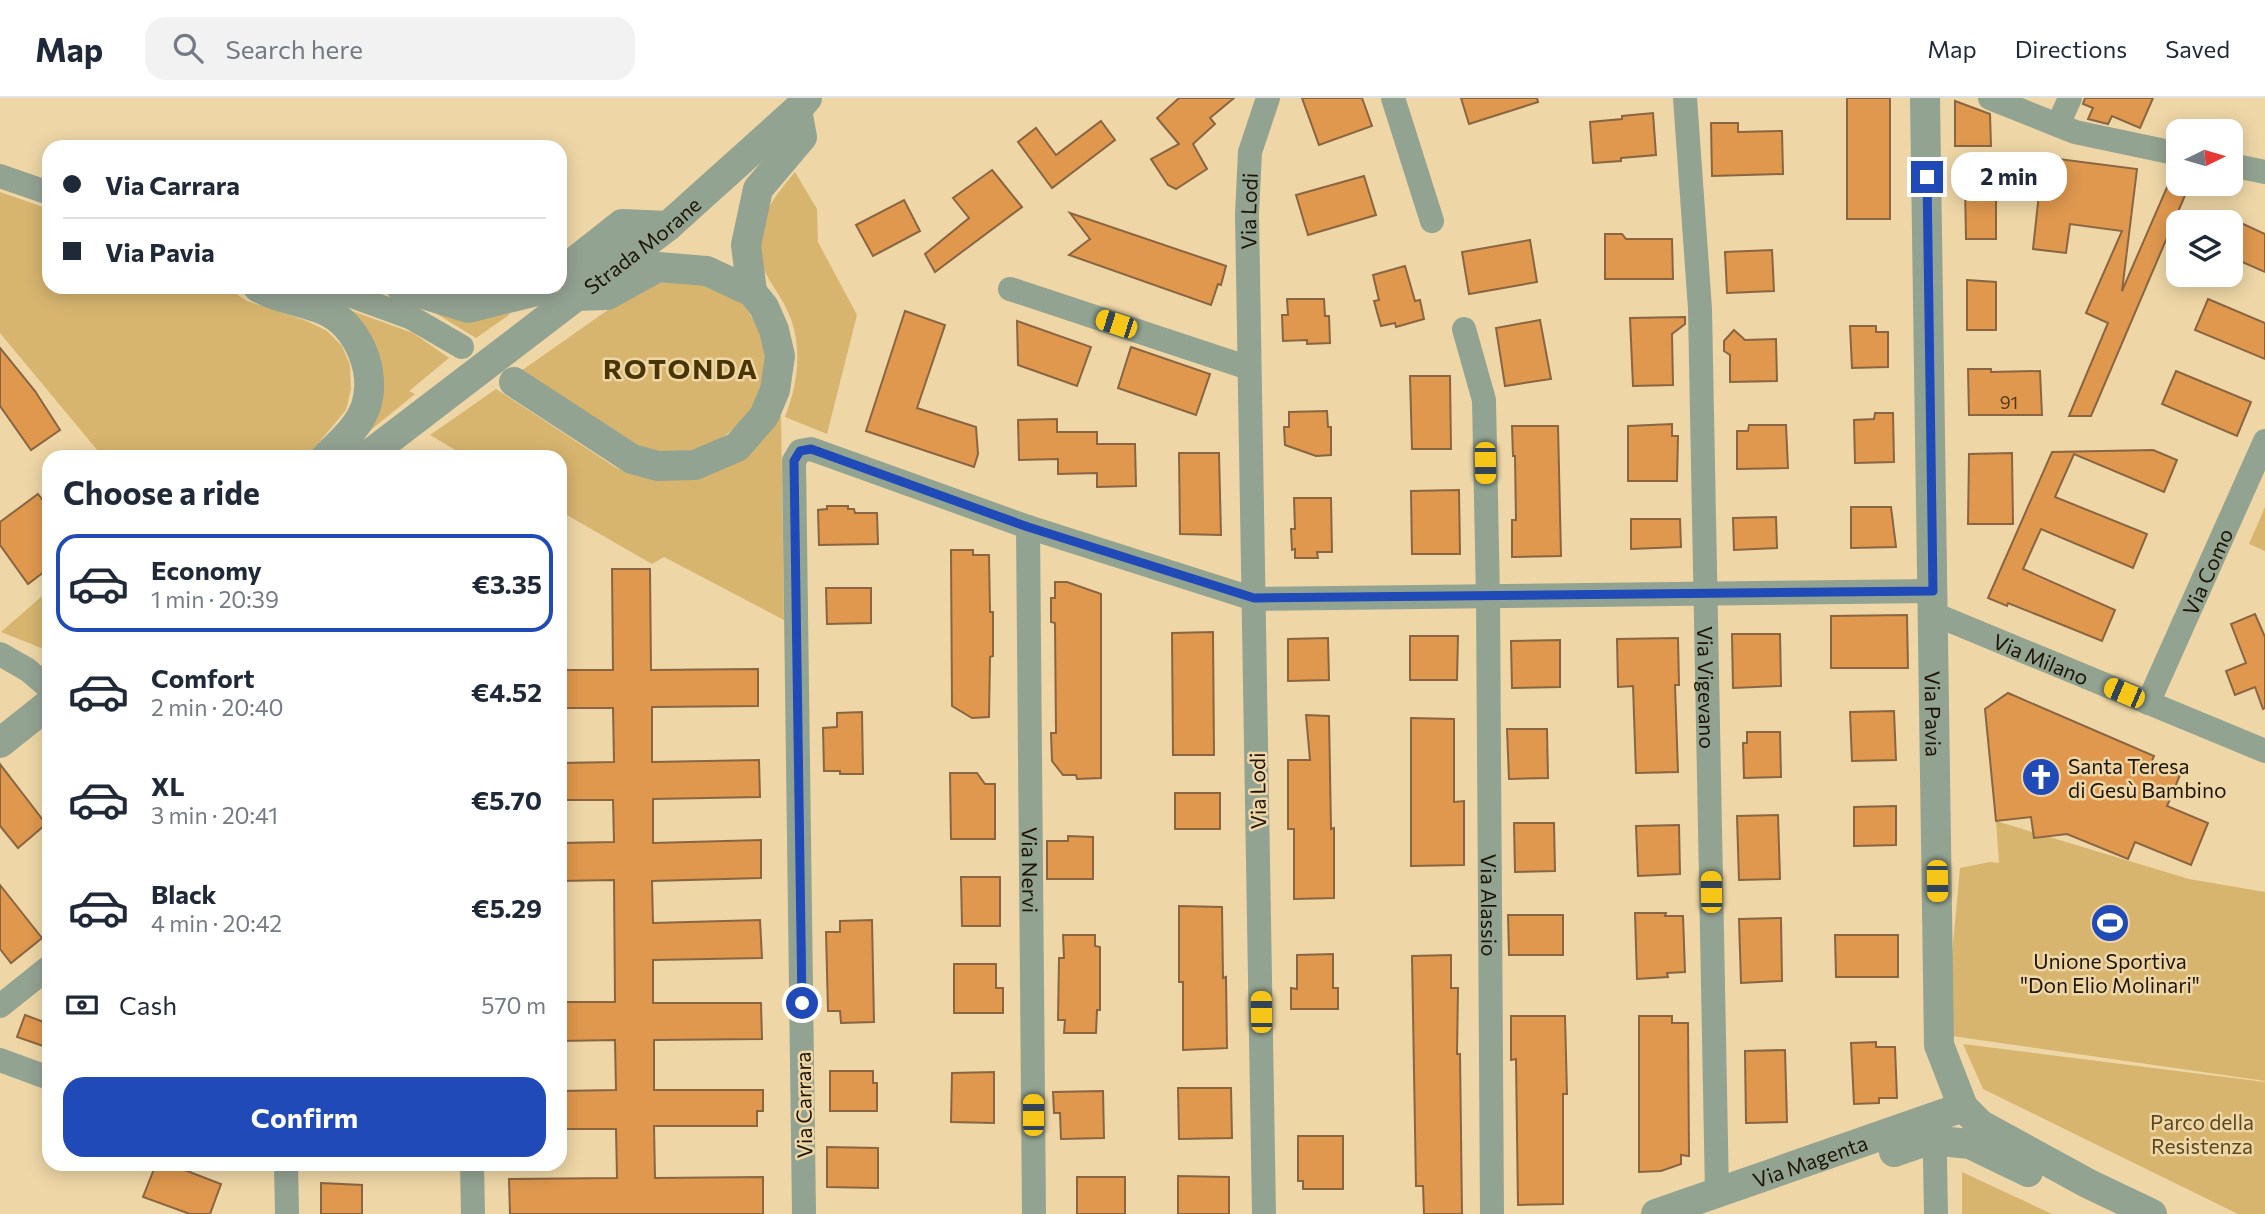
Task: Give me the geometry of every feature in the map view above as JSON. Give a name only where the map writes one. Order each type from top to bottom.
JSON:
[{"type":"street","name":"Via Lodi","points":[[1264,1214],[1247,214],[1250,152],[1268,98]]},
{"type":"street","points":[[1393,98],[1432,221]]},
{"type":"street","name":"Via Vigevano","points":[[1685,98],[1700,309],[1717,1193]]},
{"type":"street","name":"Via Pavia","points":[[1926,98],[1938,1045],[1963,1107],[1981,1125],[2088,1184],[2152,1214]]},
{"type":"street","points":[[1990,98],[2075,132],[2166,151]]},
{"type":"street","points":[[2058,125],[2070,98]]},
{"type":"street","points":[[752,292],[746,245],[758,189],[802,137],[802,104]]},
{"type":"street","name":"Strada Morane","points":[[567,284],[668,226],[802,104]]},
{"type":"street","points":[[2244,168],[2265,172]]},
{"type":"street","points":[[0,177],[42,191]]},
{"type":"street","points":[[514,382],[632,459],[658,466],[695,465],[737,447],[764,416],[775,390],[780,356],[774,330],[764,307],[752,292],[707,271],[658,267],[607,295],[567,284]]},
{"type":"street","points":[[1010,289],[1249,368]]},
{"type":"street","points":[[278,294],[326,311],[349,328],[362,349],[368,381],[366,406],[354,429],[333,450]]},
{"type":"street","points":[[346,294],[412,318],[462,347]]},
{"type":"street","points":[[423,294],[468,308],[525,294]]},
{"type":"street","name":"Strada Morane","points":[[374,450],[555,294]]},
{"type":"street","name":"Via Alassio","points":[[1464,328],[1484,400],[1492,1214]]},
{"type":"street","name":"Via Como","points":[[2148,702],[2265,441]]},
{"type":"street","name":"Via Carrara","points":[[804,1214],[794,461],[800,451],[811,449],[1028,527]]},
{"type":"street","points":[[1028,527],[1254,598],[1705,594],[1934,603]]},
{"type":"street","name":"Via Nervi","points":[[1028,527],[1034,1214]]},
{"type":"street","name":"Via Milano","points":[[1934,603],[2148,702],[2265,751]]},
{"type":"street","points":[[0,654],[28,670],[42,682]]},
{"type":"street","points":[[0,743],[42,710]]},
{"type":"street","points":[[0,1006],[42,973]]},
{"type":"street","points":[[0,1060],[42,1076]]},
{"type":"street","name":"Via Magenta","points":[[1656,1214],[1963,1107]]},
{"type":"street","points":[[1822,1157],[1842,1168],[1929,1140],[1970,1144],[2057,1187],[2088,1184]]},
{"type":"street","points":[[1935,1158],[1937,1214]]},
{"type":"street","points":[[284,1171],[287,1214]]},
{"type":"street","points":[[472,1171],[473,1214]]},
{"type":"green space","points":[[795,172],[817,209],[818,242],[857,315],[827,434],[785,417],[793,394],[797,346],[787,309],[766,274],[758,245],[759,232],[769,207]]},
{"type":"green space","points":[[0,192],[42,207],[42,294],[236,294],[247,301],[307,321],[327,331],[342,346],[350,365],[351,389],[346,410],[313,450],[97,450],[0,333]]},
{"type":"green space","points":[[667,279],[731,289],[758,329],[765,363],[757,398],[735,427],[705,447],[679,453],[657,451],[629,442],[521,371],[642,286]]},
{"type":"green space","points":[[330,303],[413,333],[449,358],[409,391],[415,394],[351,446],[370,416]]},
{"type":"green space","points":[[422,305],[510,309],[509,315],[476,338]]},
{"type":"green space","points":[[496,389],[615,467],[648,478],[664,480],[697,477],[729,465],[754,446],[781,415],[784,620],[664,557],[652,564],[567,515],[567,450],[455,450],[430,435]]},
{"type":"green space","points":[[2265,507],[2265,551],[2249,544]]},
{"type":"green space","points":[[42,596],[42,648],[1,632]]},
{"type":"green space","name":"Unione Sportiva \"Don Elio Molinari\"","points":[[1996,821],[2189,879],[2265,892],[2265,1081],[1952,1036],[1952,955],[1960,868],[1990,862],[1999,863]]},
{"type":"green space","name":"Parco della Resistenza","points":[[1963,1044],[2265,1082],[2265,1214],[2238,1214],[1983,1089]]},
{"type":"green space","points":[[1962,1172],[2052,1214],[1962,1214]]},
{"type":"building","points":[[1179,98],[1234,98],[1210,118],[1215,124],[1193,144],[1207,169],[1176,189],[1168,185],[1151,159],[1179,144],[1157,118]]},
{"type":"building","points":[[1302,98],[1362,98],[1372,126],[1319,145]]},
{"type":"building","points":[[1461,98],[1537,98],[1538,102],[1469,124]]},
{"type":"building","points":[[1847,98],[1890,98],[1890,219],[1847,219]]},
{"type":"building","points":[[2085,98],[2153,98],[2140,128],[2112,116],[2108,124],[2088,119],[2093,108],[2083,104]]},
{"type":"building","points":[[1955,101],[1990,114],[1991,146],[1955,146]]},
{"type":"building","points":[[1653,113],[1656,155],[1593,163],[1590,122]]},
{"type":"building","points":[[1101,121],[1115,140],[1052,188],[1018,142],[1036,128],[1056,155]]},
{"type":"building","points":[[1711,123],[1738,123],[1738,132],[1782,131],[1783,174],[1712,176]]},
{"type":"building","points":[[2043,157],[2137,169],[2122,291],[2166,190],[2166,196],[2185,196],[2179,210],[2166,210],[2166,240],[2091,416],[2069,416],[2108,323],[2086,313],[2122,231],[2070,224],[2066,253],[2033,249]]},
{"type":"building","points":[[992,170],[1022,207],[935,272],[925,254],[969,218],[953,198]]},
{"type":"building","points":[[1364,176],[1376,215],[1308,235],[1296,195]]},
{"type":"building","points":[[1965,186],[1996,186],[1996,239],[1966,239]]},
{"type":"building","points":[[904,200],[920,231],[873,256],[856,225]]},
{"type":"building","points":[[1070,213],[1226,266],[1221,285],[1218,284],[1211,305],[1069,255],[1090,239]]},
{"type":"building","points":[[2243,224],[2265,234],[2265,272],[2243,262]]},
{"type":"building","points":[[1605,234],[1622,234],[1626,239],[1672,239],[1673,279],[1605,279]]},
{"type":"building","points":[[1530,240],[1537,282],[1469,294],[1462,252]]},
{"type":"building","points":[[1772,250],[1774,291],[1727,293],[1725,252]]},
{"type":"building","points":[[1405,266],[1415,301],[1420,300],[1424,319],[1396,327],[1395,323],[1381,326],[1374,301],[1379,300],[1373,275]]},
{"type":"building","points":[[1967,280],[1996,282],[1996,330],[1967,330]]},
{"type":"building","points":[[1287,299],[1324,299],[1325,316],[1329,316],[1330,343],[1283,341],[1282,315],[1288,315]]},
{"type":"building","points":[[2208,299],[2265,323],[2265,359],[2195,330]]},
{"type":"building","points":[[905,311],[945,325],[917,408],[976,427],[978,454],[974,467],[866,431]]},
{"type":"building","points":[[1685,317],[1685,324],[1672,334],[1673,385],[1633,386],[1630,318]]},
{"type":"building","points":[[1540,320],[1551,379],[1505,386],[1496,328]]},
{"type":"building","points":[[1017,321],[1091,347],[1077,386],[1018,365]]},
{"type":"building","points":[[1850,326],[1876,326],[1876,332],[1888,332],[1888,367],[1852,368]]},
{"type":"building","points":[[1734,330],[1745,340],[1776,339],[1777,381],[1730,382],[1730,355],[1724,351],[1724,341]]},
{"type":"building","points":[[1131,347],[1210,374],[1196,415],[1118,388]]},
{"type":"building","points":[[0,348],[35,391],[60,430],[31,450],[0,406]]},
{"type":"building","points":[[1968,369],[1991,369],[1991,372],[2040,371],[2042,415],[1969,415]]},
{"type":"building","points":[[2176,371],[2251,402],[2237,436],[2162,404]]},
{"type":"building","points":[[1410,376],[1450,376],[1451,449],[1412,449]]},
{"type":"building","points":[[1327,411],[1328,427],[1331,427],[1331,455],[1316,456],[1285,445],[1284,427],[1289,427],[1289,412]]},
{"type":"building","points":[[1875,413],[1893,413],[1894,462],[1855,463],[1854,420],[1874,419]]},
{"type":"building","points":[[1057,419],[1057,432],[1097,432],[1097,444],[1135,444],[1136,486],[1097,487],[1097,473],[1058,474],[1058,459],[1019,460],[1018,420]]},
{"type":"building","points":[[1672,424],[1672,436],[1678,436],[1677,481],[1628,481],[1628,426]]},
{"type":"building","points":[[1749,425],[1786,425],[1788,468],[1737,469],[1737,431],[1748,431]]},
{"type":"building","points":[[1512,426],[1558,426],[1561,556],[1512,557],[1512,520],[1516,520]]},
{"type":"building","points":[[2153,450],[2177,460],[2164,492],[2074,454],[2055,497],[2147,534],[2133,568],[2041,529],[2023,569],[2115,610],[2102,641],[2008,603],[2007,606],[1988,598],[2052,452]]},
{"type":"building","points":[[1179,453],[1219,453],[1221,535],[1180,534]]},
{"type":"building","points":[[2012,453],[2013,524],[1968,524],[1969,454]]},
{"type":"building","points":[[1459,490],[1460,554],[1412,554],[1411,491]]},
{"type":"building","points":[[38,494],[42,499],[42,573],[28,584],[0,545],[0,522]]},
{"type":"building","points":[[1294,498],[1331,498],[1332,552],[1317,552],[1318,558],[1295,558],[1291,529],[1295,529]]},
{"type":"building","points":[[827,506],[848,506],[848,509],[854,509],[855,513],[877,513],[878,544],[819,545],[818,510],[827,509]]},
{"type":"building","points":[[1851,507],[1891,507],[1896,547],[1851,548]]},
{"type":"building","points":[[1776,517],[1777,548],[1734,550],[1733,518]]},
{"type":"building","points":[[1631,519],[1680,519],[1681,547],[1631,549]]},
{"type":"building","points":[[951,550],[973,550],[973,555],[989,555],[993,656],[990,657],[989,717],[972,718],[952,706]]},
{"type":"building","points":[[612,569],[650,569],[651,670],[758,669],[758,706],[652,707],[652,762],[759,760],[760,797],[653,799],[653,843],[761,840],[761,878],[652,881],[653,923],[760,920],[762,958],[653,960],[653,1003],[761,1003],[762,1039],[654,1040],[654,1090],[763,1090],[763,1111],[757,1111],[757,1126],[654,1126],[655,1178],[763,1177],[763,1214],[510,1214],[509,1179],[617,1178],[616,1129],[567,1129],[567,1091],[616,1090],[615,1040],[567,1041],[567,1002],[615,1002],[614,880],[567,881],[567,843],[614,842],[613,800],[567,800],[567,763],[614,762],[613,708],[567,708],[567,670],[613,670]]},
{"type":"building","points":[[1055,582],[1067,582],[1101,594],[1101,778],[1077,779],[1076,775],[1063,775],[1052,761],[1051,733],[1056,733],[1055,623],[1051,622],[1051,598],[1055,598]]},
{"type":"building","points":[[826,588],[871,588],[871,623],[827,624]]},
{"type":"building","points":[[2255,614],[2265,637],[2263,709],[2255,687],[2235,695],[2226,671],[2246,663],[2231,624]]},
{"type":"building","points":[[1907,615],[1908,668],[1831,668],[1831,616]]},
{"type":"building","points":[[1213,632],[1214,755],[1173,755],[1172,633]]},
{"type":"building","points":[[1732,634],[1780,634],[1781,686],[1733,688]]},
{"type":"building","points":[[1410,636],[1458,636],[1457,680],[1410,680]]},
{"type":"building","points":[[1328,638],[1329,680],[1288,681],[1288,639]]},
{"type":"building","points":[[1678,638],[1679,685],[1675,685],[1678,772],[1636,773],[1633,686],[1618,687],[1617,639]]},
{"type":"building","points":[[1560,640],[1560,687],[1512,688],[1511,641]]},
{"type":"building","points":[[2008,693],[2154,756],[2151,763],[2180,775],[2167,806],[2208,823],[2191,865],[2135,842],[2128,859],[2067,834],[2034,838],[2031,817],[1996,821],[1985,709]]},
{"type":"building","points":[[1894,711],[1896,760],[1852,761],[1850,712]]},
{"type":"building","points":[[862,712],[863,774],[824,771],[823,728],[837,727],[837,713]]},
{"type":"building","points":[[1306,715],[1329,716],[1334,898],[1294,899],[1294,829],[1288,829],[1288,760],[1310,760]]},
{"type":"building","points":[[1411,718],[1454,719],[1454,802],[1464,801],[1464,865],[1411,866]]},
{"type":"building","points":[[1507,729],[1547,729],[1548,778],[1509,779]]},
{"type":"building","points":[[1747,732],[1780,732],[1781,777],[1744,778],[1743,743],[1747,743]]},
{"type":"building","points":[[0,764],[42,819],[42,827],[18,848],[0,826]]},
{"type":"building","points":[[950,773],[977,773],[985,784],[995,784],[995,839],[951,839]]},
{"type":"building","points":[[1175,793],[1220,793],[1220,829],[1175,829]]},
{"type":"building","points":[[1896,806],[1896,845],[1854,846],[1854,807]]},
{"type":"building","points":[[1778,815],[1780,879],[1739,880],[1737,816]]},
{"type":"building","points":[[1514,823],[1554,823],[1555,871],[1515,872]]},
{"type":"building","points":[[1679,825],[1680,874],[1638,876],[1636,826]]},
{"type":"building","points":[[1068,836],[1093,837],[1093,879],[1047,879],[1047,841],[1068,841]]},
{"type":"building","points":[[961,877],[1000,877],[1000,926],[962,926]]},
{"type":"building","points":[[0,885],[42,938],[11,963],[0,949]]},
{"type":"building","points":[[1179,906],[1222,907],[1227,1048],[1183,1050],[1183,982],[1179,982]]},
{"type":"building","points":[[1635,913],[1683,916],[1685,972],[1667,973],[1668,977],[1637,979]]},
{"type":"building","points":[[1508,915],[1563,915],[1563,955],[1509,955]]},
{"type":"building","points":[[1781,918],[1782,981],[1741,983],[1739,919]]},
{"type":"building","points":[[872,920],[874,1022],[841,1023],[840,1011],[828,1011],[826,932],[840,932],[840,921]]},
{"type":"building","points":[[1063,935],[1095,935],[1095,946],[1100,947],[1100,1010],[1097,1010],[1096,1033],[1064,1033],[1065,1020],[1058,1020],[1059,958],[1064,958]]},
{"type":"building","points":[[1835,935],[1898,935],[1898,977],[1836,977]]},
{"type":"building","points":[[1333,954],[1333,988],[1338,988],[1338,1009],[1291,1009],[1291,988],[1297,989],[1297,955]]},
{"type":"building","points":[[1451,955],[1451,988],[1458,988],[1457,1054],[1460,1054],[1462,1214],[1424,1214],[1423,1186],[1416,1186],[1412,956]]},
{"type":"building","points":[[954,964],[996,964],[996,988],[1003,988],[1003,1013],[954,1013]]},
{"type":"building","points":[[25,1015],[42,1021],[42,1046],[17,1037]]},
{"type":"building","points":[[1511,1016],[1565,1016],[1567,1094],[1563,1094],[1563,1204],[1518,1205],[1516,1059],[1511,1060]]},
{"type":"building","points":[[1639,1016],[1672,1016],[1672,1023],[1688,1023],[1689,1156],[1681,1155],[1681,1164],[1661,1171],[1639,1172]]},
{"type":"building","points":[[1876,1042],[1876,1047],[1895,1047],[1897,1098],[1879,1098],[1879,1103],[1854,1104],[1851,1043]]},
{"type":"building","points":[[1785,1050],[1787,1122],[1746,1123],[1745,1051]]},
{"type":"building","points":[[830,1071],[873,1071],[873,1083],[877,1083],[877,1111],[830,1111]]},
{"type":"building","points":[[994,1072],[994,1123],[951,1122],[952,1073]]},
{"type":"building","points":[[1178,1088],[1231,1088],[1232,1138],[1179,1139]]},
{"type":"building","points":[[1103,1091],[1104,1138],[1061,1139],[1060,1113],[1054,1113],[1053,1092]]},
{"type":"building","points":[[1298,1136],[1343,1136],[1343,1189],[1303,1189],[1303,1181],[1298,1181]]},
{"type":"building","points":[[827,1147],[878,1148],[878,1188],[827,1187]]},
{"type":"building","points":[[153,1171],[187,1171],[221,1184],[210,1214],[190,1214],[143,1197]]},
{"type":"building","points":[[1178,1176],[1229,1177],[1229,1214],[1178,1214]]},
{"type":"building","points":[[1077,1177],[1125,1177],[1125,1214],[1077,1214]]},
{"type":"building","points":[[321,1183],[362,1185],[362,1214],[321,1214]]},
{"type":"place","name":"Santa Teresa di Gesù Bambino","points":[[2041,777]]},
{"type":"place","name":"Unione Sportiva \"Don Elio Molinari\"","points":[[2110,923]]},
{"type":"district","name":"ROTONDA","points":[[681,368]]},
{"type":"route","points":[[802,1003],[794,461],[800,451],[811,449],[1028,527],[1254,598],[1933,591],[1927,177]]}]
